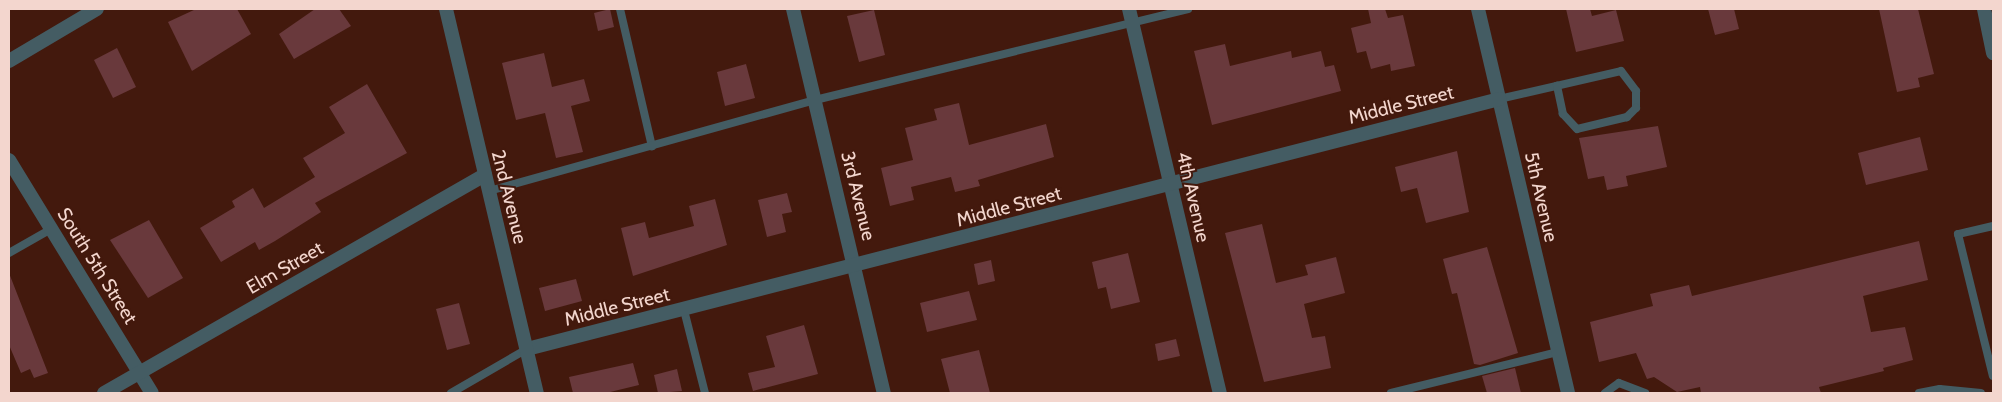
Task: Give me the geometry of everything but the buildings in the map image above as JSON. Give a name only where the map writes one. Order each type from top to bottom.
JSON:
[{"type":"street","points":[[9,61],[97,9]]},
{"type":"street","name":"2nd Avenue","points":[[446,9],[537,393]]},
{"type":"street","name":"3rd Avenue","points":[[793,9],[856,266],[884,393]]},
{"type":"street","name":"5th Avenue","points":[[1478,9],[1568,393]]},
{"type":"street","points":[[1984,9],[1991,29],[1993,53]]},
{"type":"street","name":"4th Avenue","points":[[1131,16],[1220,393]]},
{"type":"street","name":"Middle Street","points":[[527,349],[1499,100]]},
{"type":"street","name":"South 5th Street","points":[[9,160],[152,393]]},
{"type":"street","name":"Elm Street","points":[[104,393],[485,175]]},
{"type":"lane","points":[[620,9],[652,146]]},
{"type":"lane","points":[[489,191],[815,100],[1131,16],[1188,9]]},
{"type":"lane","points":[[1499,100],[1621,70],[1636,91],[1636,108],[1627,117],[1577,128],[1563,114],[1557,86]]},
{"type":"lane","points":[[1993,226],[1958,234],[1993,376]]},
{"type":"lane","points":[[9,253],[51,229]]},
{"type":"lane","points":[[684,310],[705,393]]},
{"type":"lane","points":[[451,393],[527,349]]},
{"type":"lane","points":[[1391,393],[1558,352]]},
{"type":"lane","points":[[1604,393],[1619,383],[1646,393]]},
{"type":"lane","points":[[1919,393],[1940,389],[1981,393]]}]
